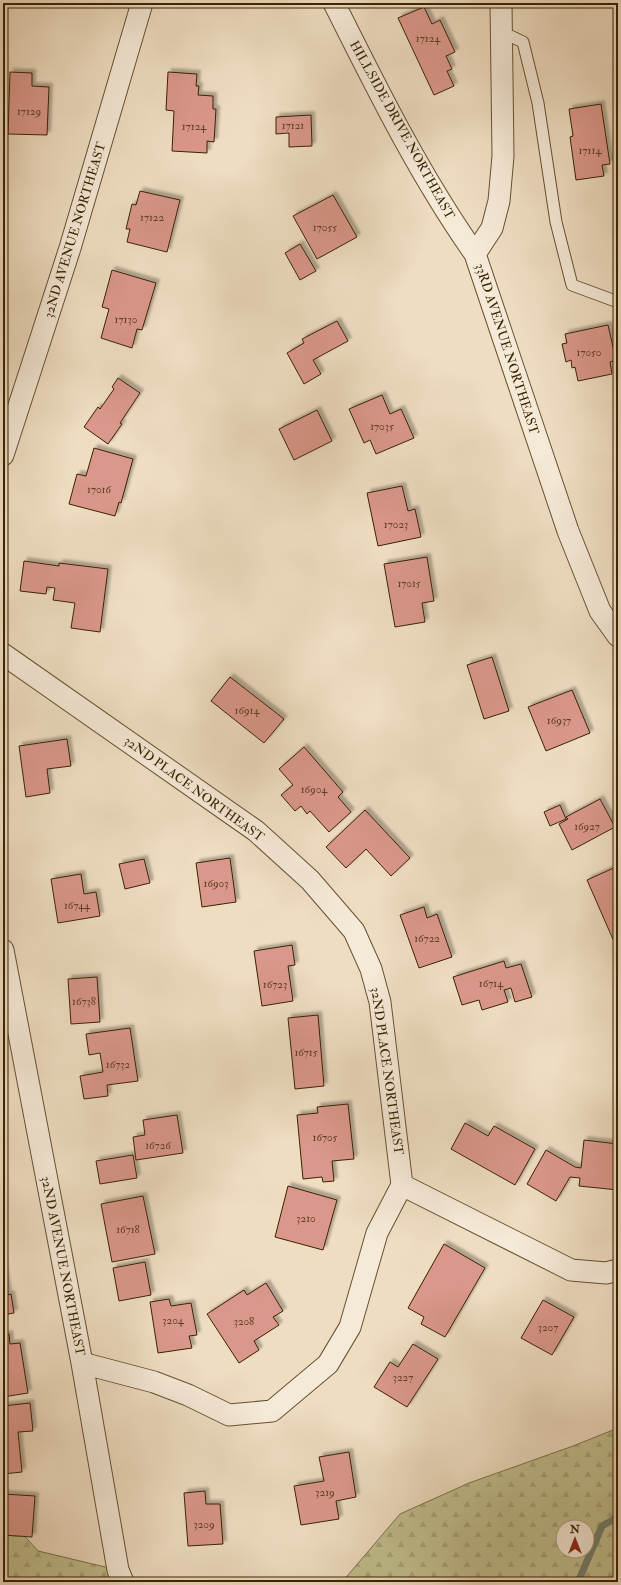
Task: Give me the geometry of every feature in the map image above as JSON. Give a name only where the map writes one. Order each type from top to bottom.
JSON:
[{"type":"street","name":"32ND AVENUE NORTHEAST","points":[[3,455],[70,248],[142,3]]},
{"type":"street","name":"HILLSIDE DRIVE NORTHEAST","points":[[334,3],[378,91],[449,216],[475,254]]},
{"type":"street","name":"33RD AVENUE NORTHEAST","points":[[501,3],[503,156],[499,201],[492,228],[475,254],[568,531],[600,611],[618,636]]},
{"type":"street","name":"32ND PLACE NORTHEAST","points":[[3,654],[256,831],[310,880],[354,931],[371,969],[380,1002],[402,1185]]},
{"type":"street","name":"32ND AVENUE NORTHEAST","points":[[3,950],[82,1362],[118,1570],[123,1582]]},
{"type":"street","points":[[82,1362],[154,1382],[188,1395],[229,1416],[272,1411],[328,1364],[350,1327],[377,1233],[402,1185],[571,1270],[606,1273],[618,1270]]},
{"type":"lane","points":[[502,32],[523,42],[538,103],[556,222],[572,285],[618,302]]},
{"type":"green space","points":[[618,1428],[618,1582],[342,1582],[400,1514],[469,1483],[573,1446]]},
{"type":"green space","points":[[3,1512],[38,1551],[118,1570],[123,1582],[3,1582]]},
{"type":"building","points":[[424,7],[432,24],[440,20],[455,52],[446,56],[452,69],[447,71],[454,86],[434,95],[398,18]]},
{"type":"building","points":[[10,72],[32,73],[32,86],[49,87],[47,135],[8,134]]},
{"type":"building","points":[[168,72],[197,74],[196,86],[199,86],[198,95],[213,96],[213,109],[216,109],[214,142],[207,141],[207,153],[172,151],[174,111],[166,110]]},
{"type":"building","points":[[601,104],[610,164],[602,165],[604,176],[576,180],[570,137],[573,136],[569,109]]},
{"type":"building","points":[[311,115],[312,146],[289,147],[289,133],[276,134],[276,117]]},
{"type":"building","points":[[140,191],[180,200],[167,252],[127,242],[130,229],[126,229],[132,204],[136,205]]},
{"type":"building","points":[[333,195],[357,237],[317,259],[293,216]]},
{"type":"building","points":[[300,244],[316,271],[300,280],[285,253]]},
{"type":"building","points":[[112,270],[156,283],[142,330],[137,329],[132,348],[101,338],[109,309],[102,307]]},
{"type":"building","points":[[337,321],[348,341],[313,360],[321,374],[304,384],[287,353],[304,343],[302,339]]},
{"type":"building","points":[[608,325],[616,360],[610,362],[612,374],[578,381],[575,367],[572,368],[571,360],[566,362],[562,344],[567,343],[565,334]]},
{"type":"building","points":[[118,378],[140,393],[120,423],[122,424],[108,444],[84,427],[98,407],[100,409],[114,389],[112,387]]},
{"type":"building","points":[[382,395],[390,414],[401,409],[414,438],[376,454],[370,440],[364,443],[349,409]]},
{"type":"building","points":[[317,410],[332,441],[294,460],[279,429]]},
{"type":"building","points":[[94,448],[133,459],[121,503],[119,502],[115,516],[69,504],[77,474],[86,476]]},
{"type":"building","points":[[402,486],[408,511],[415,509],[421,537],[378,546],[367,493]]},
{"type":"building","points":[[427,557],[434,601],[422,603],[425,622],[395,627],[384,564]]},
{"type":"building","points":[[24,561],[59,566],[59,563],[108,569],[100,632],[71,628],[75,603],[53,600],[55,588],[47,587],[46,594],[20,591]]},
{"type":"building","points":[[492,657],[509,711],[484,719],[467,665]]},
{"type":"building","points":[[230,677],[284,719],[264,743],[211,701]]},
{"type":"building","points":[[572,690],[590,733],[546,751],[528,707]]},
{"type":"building","points":[[67,739],[71,766],[47,769],[50,793],[26,797],[19,746]]},
{"type":"building","points":[[304,747],[343,792],[338,797],[351,812],[329,832],[310,811],[307,814],[301,806],[295,811],[281,795],[293,785],[279,769]]},
{"type":"building","points":[[600,799],[615,827],[572,850],[559,824],[568,819],[566,817]]},
{"type":"building","points":[[560,805],[566,819],[550,826],[544,812]]},
{"type":"building","points":[[365,810],[410,858],[391,876],[366,849],[346,868],[326,847]]},
{"type":"building","points":[[230,858],[236,902],[202,907],[196,863]]},
{"type":"building","points":[[144,859],[150,883],[125,889],[119,864]]},
{"type":"building","points":[[618,866],[618,942],[615,944],[587,880]]},
{"type":"building","points":[[81,874],[84,894],[96,892],[100,916],[58,923],[51,879]]},
{"type":"building","points":[[424,907],[427,918],[437,914],[452,957],[419,968],[400,915]]},
{"type":"building","points":[[292,945],[295,965],[288,966],[293,1001],[262,1006],[254,951]]},
{"type":"building","points":[[504,961],[506,968],[521,964],[532,997],[515,1002],[511,988],[504,990],[508,1002],[482,1010],[479,1000],[462,1005],[453,977]]},
{"type":"building","points":[[97,977],[100,1022],[71,1024],[68,979]]},
{"type":"building","points":[[318,1015],[324,1086],[295,1089],[288,1018]]},
{"type":"building","points":[[130,1028],[138,1081],[107,1085],[108,1096],[84,1099],[80,1076],[103,1072],[100,1053],[89,1055],[86,1034]]},
{"type":"building","points":[[348,1104],[354,1159],[332,1161],[334,1181],[323,1182],[322,1177],[303,1179],[297,1115],[318,1113],[317,1107]]},
{"type":"building","points":[[177,1115],[183,1153],[136,1160],[133,1137],[145,1135],[143,1120]]},
{"type":"building","points":[[465,1123],[488,1136],[494,1126],[535,1149],[515,1185],[451,1149]]},
{"type":"building","points":[[584,1140],[618,1144],[618,1190],[579,1186],[580,1178],[570,1177],[556,1201],[527,1184],[546,1150],[575,1167],[581,1168]]},
{"type":"building","points":[[133,1155],[137,1178],[100,1184],[96,1161]]},
{"type":"building","points":[[288,1186],[337,1200],[323,1250],[275,1237]]},
{"type":"building","points":[[143,1196],[155,1254],[112,1262],[101,1204]]},
{"type":"building","points":[[444,1244],[485,1268],[445,1337],[421,1324],[424,1317],[408,1308]]},
{"type":"building","points":[[145,1262],[151,1295],[119,1301],[113,1268]]},
{"type":"building","points":[[3,1264],[8,1295],[11,1294],[14,1313],[3,1315]]},
{"type":"building","points":[[266,1283],[283,1311],[273,1317],[279,1325],[254,1341],[259,1350],[239,1363],[207,1314],[244,1290],[247,1295]]},
{"type":"building","points":[[169,1299],[171,1306],[191,1303],[197,1335],[189,1336],[192,1348],[158,1353],[150,1302]]},
{"type":"building","points":[[543,1300],[574,1317],[552,1355],[521,1338]]},
{"type":"building","points":[[9,1334],[10,1344],[20,1343],[28,1393],[3,1397],[3,1335]]},
{"type":"building","points":[[413,1344],[438,1359],[407,1407],[374,1387],[390,1362],[398,1367]]},
{"type":"building","points":[[30,1403],[33,1431],[18,1432],[22,1472],[3,1474],[3,1406]]},
{"type":"building","points":[[349,1452],[356,1497],[336,1501],[339,1519],[301,1525],[294,1486],[324,1481],[319,1457]]},
{"type":"building","points":[[205,1491],[206,1504],[220,1504],[223,1544],[188,1546],[184,1493]]},
{"type":"building","points":[[3,1494],[35,1496],[32,1537],[3,1535]]},
{"type":"waterway","points":[[578,1582],[602,1526],[618,1517]]}]
